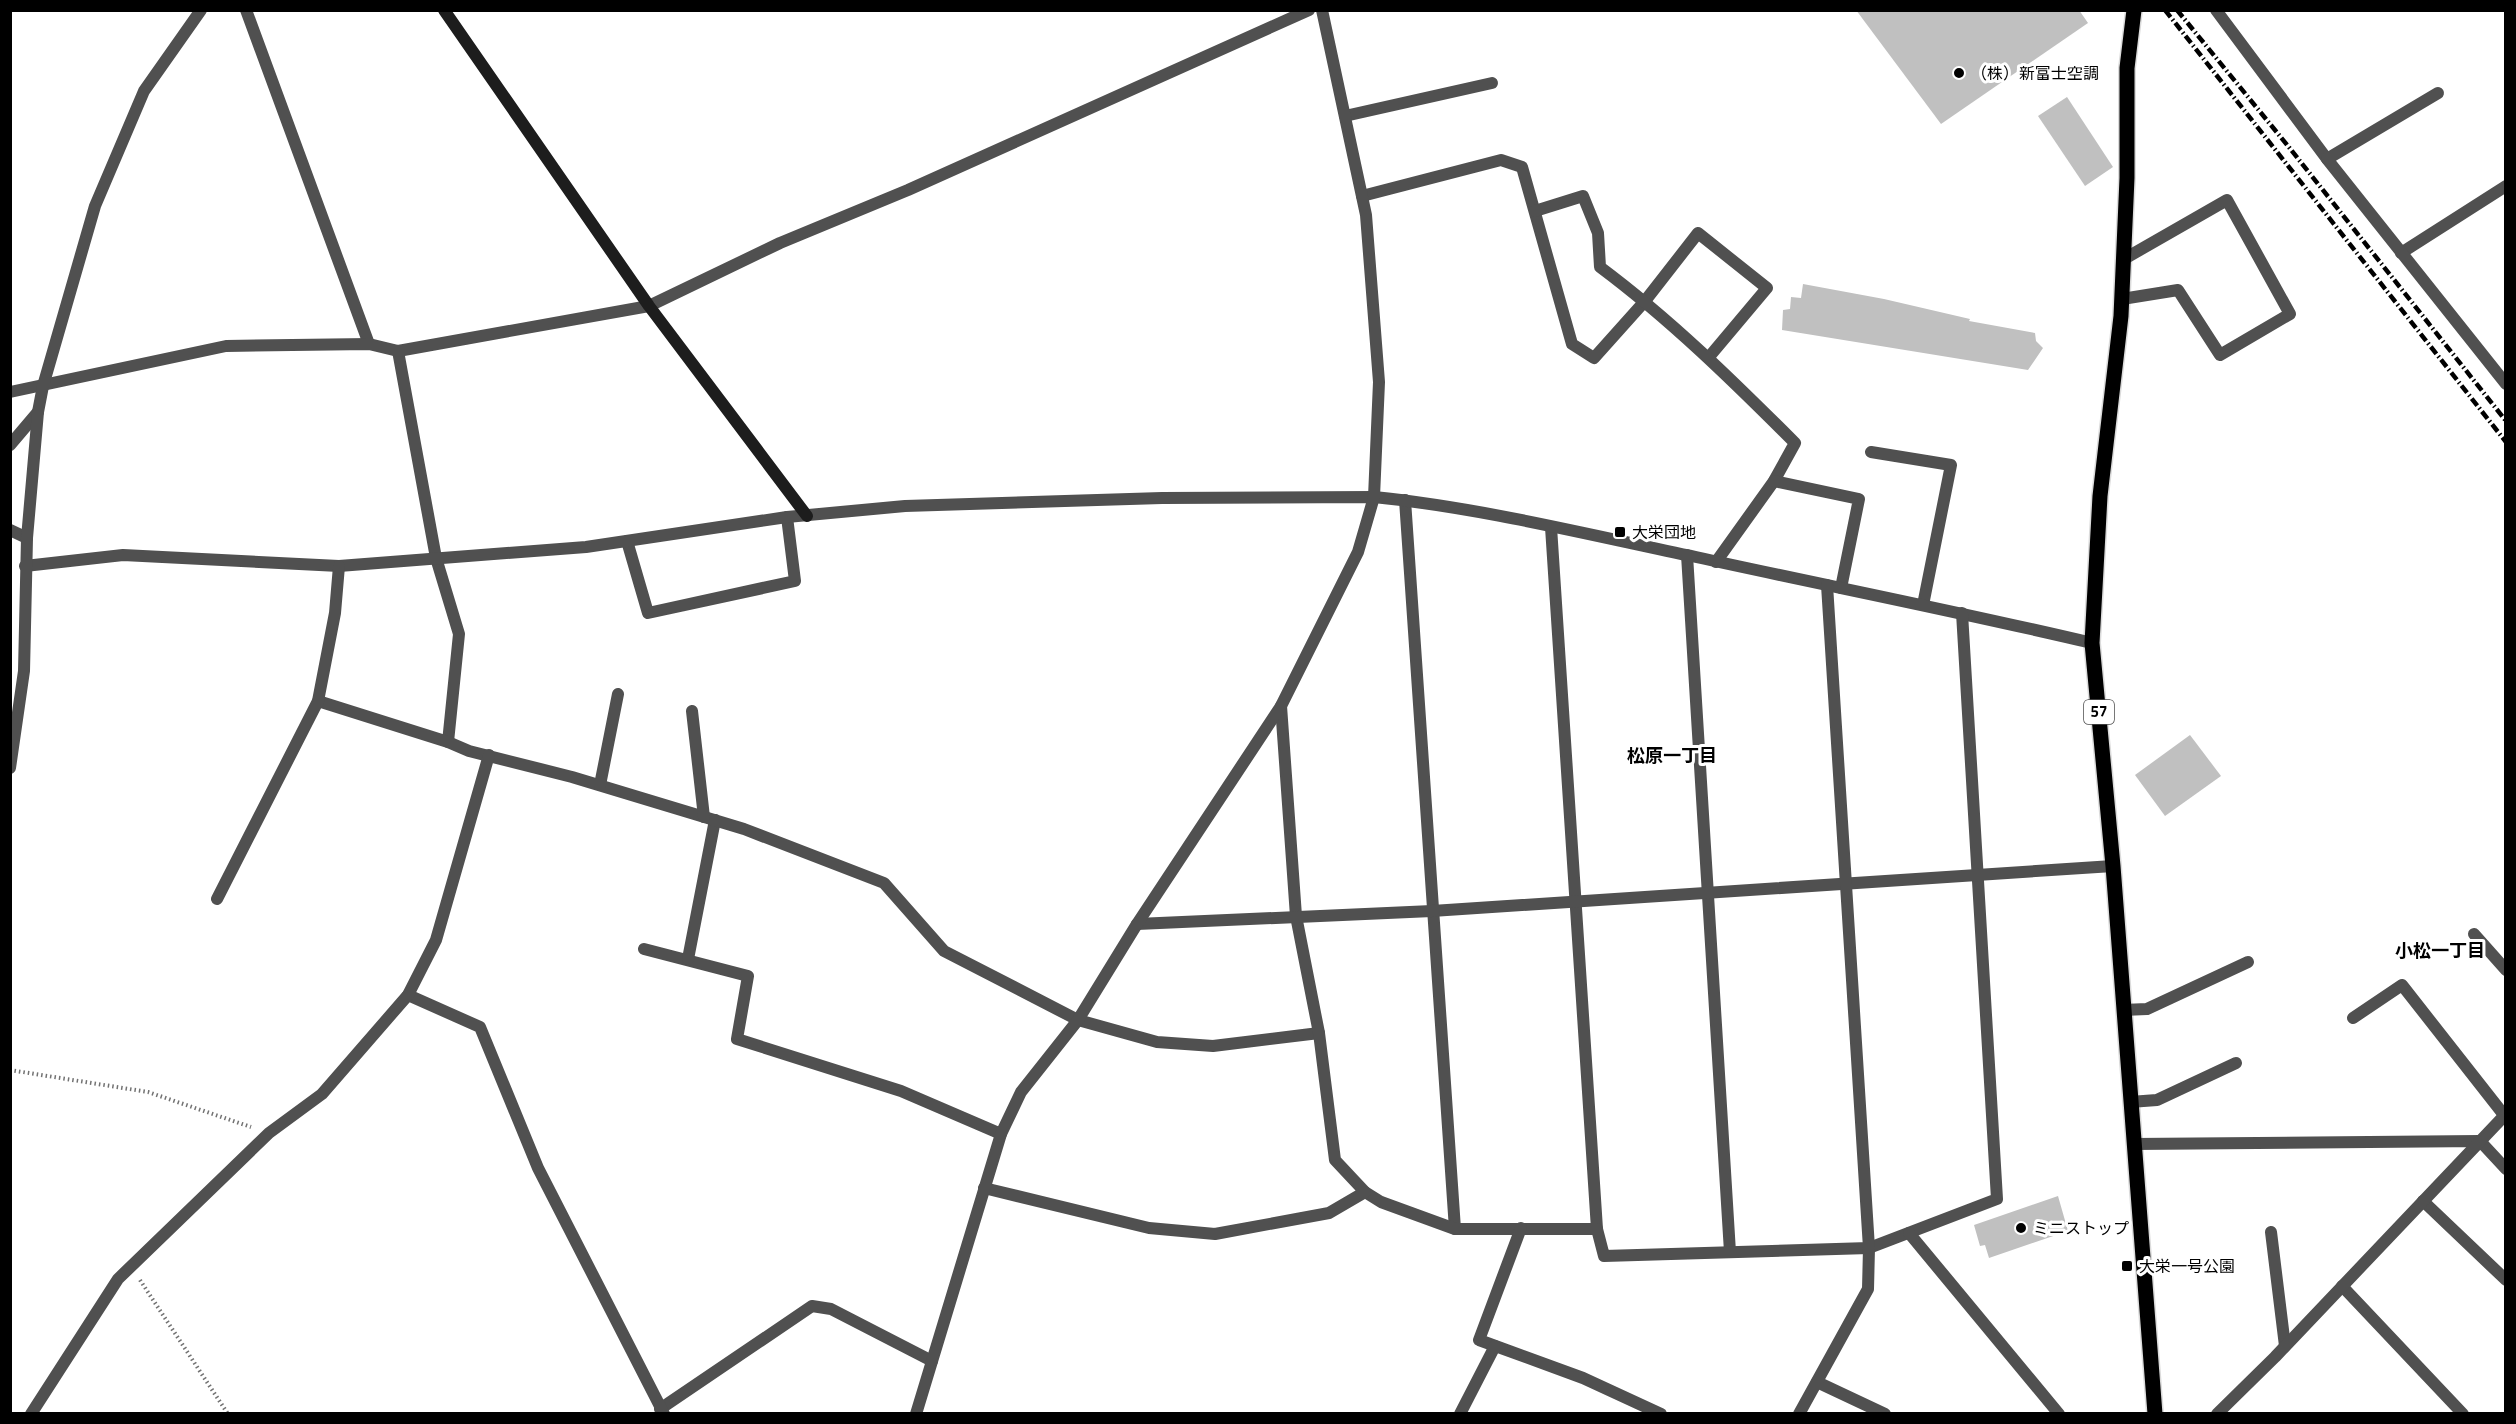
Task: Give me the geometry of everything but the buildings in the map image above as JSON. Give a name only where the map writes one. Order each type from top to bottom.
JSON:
[{"type":"main road","name":"57","points":[[2134,10],[2127,68],[2122,299],[2100,496],[2092,643],[2113,866],[2155,1413]]},
{"type":"street","points":[[10,768],[24,672],[27,538],[38,412],[43,386],[95,206],[108,175],[144,91],[201,10]]},
{"type":"street","points":[[246,10],[369,344]]},
{"type":"street","points":[[444,10],[649,306],[807,516]]},
{"type":"street","points":[[10,392],[226,346],[369,344],[398,351],[649,306],[780,243],[908,190],[1309,10]]},
{"type":"street","points":[[916,1413],[1001,1134],[1021,1092],[1078,1020],[1137,924],[1281,706],[1359,552],[1374,497],[1379,382],[1366,215],[1322,10]]},
{"type":"street","points":[[2216,10],[2327,159],[2505,384]]},
{"type":"street","points":[[1345,116],[1492,83]]},
{"type":"street","points":[[2327,159],[2438,93]]},
{"type":"street","points":[[1362,196],[1501,160],[1522,167],[1572,344],[1594,358],[1645,301],[1698,233],[1767,288],[1709,357]]},
{"type":"street","points":[[2401,253],[2505,186]]},
{"type":"street","points":[[1535,210],[1583,196],[1598,233],[1600,267],[1645,301],[1709,357],[1795,443],[1774,481],[1716,562]]},
{"type":"street","points":[[2122,299],[2178,290],[2220,355],[2290,314],[2227,200],[2124,259]]},
{"type":"street","points":[[398,351],[436,558],[459,634],[448,742]]},
{"type":"street","points":[[10,445],[38,412]]},
{"type":"street","points":[[1871,452],[1951,465],[1923,605]]},
{"type":"street","points":[[1774,481],[1859,499],[1841,588]]},
{"type":"street","points":[[26,566],[123,555],[339,566],[586,547],[787,518],[905,506],[1162,498],[1374,497],[1551,526],[1962,613],[2092,643]]},
{"type":"street","points":[[1406,501],[1455,1229]]},
{"type":"street","points":[[627,541],[648,613],[795,581],[787,518]]},
{"type":"street","points":[[1551,526],[1597,1229],[1604,1256],[1869,1248],[1997,1199],[1962,613]]},
{"type":"street","points":[[10,530],[27,538]]},
{"type":"street","points":[[1687,555],[1730,1252]]},
{"type":"street","points":[[217,899],[318,701],[335,613],[339,566]]},
{"type":"street","points":[[1799,1413],[1868,1289],[1869,1248],[1827,585]]},
{"type":"street","points":[[600,785],[618,694]]},
{"type":"street","points":[[318,701],[448,742],[469,751],[600,785],[709,819],[884,883],[945,951],[1078,1020],[1157,1042],[1213,1046],[1319,1033]]},
{"type":"street","points":[[1281,706],[1296,916],[1319,1033],[1335,1160],[1365,1192],[1381,1202],[1455,1229],[1597,1229]]},
{"type":"street","points":[[688,958],[709,819],[692,711]]},
{"type":"street","points":[[31,1413],[118,1279],[269,1133],[322,1094],[408,995],[436,940],[489,755]]},
{"type":"street","points":[[1137,924],[1432,911],[2113,866]]},
{"type":"street","points":[[2474,934],[2505,970]]},
{"type":"street","points":[[644,949],[688,958],[748,976],[737,1039],[901,1091],[1001,1134]]},
{"type":"street","points":[[2123,1010],[2147,1009],[2248,962]]},
{"type":"street","points":[[2217,1413],[2284,1347],[2505,1114],[2402,985],[2353,1018]]},
{"type":"street","points":[[408,995],[480,1027],[538,1167],[662,1411],[812,1306],[831,1309],[932,1361]]},
{"type":"street","points":[[2130,1102],[2157,1100],[2236,1063]]},
{"type":"street","points":[[2133,1144],[2480,1141],[2505,1169]]},
{"type":"street","points":[[984,1188],[1149,1228],[1215,1234],[1329,1214],[1365,1192]]},
{"type":"street","points":[[2423,1201],[2505,1280]]},
{"type":"street","points":[[1521,1228],[1479,1340],[1582,1378],[1661,1413]]},
{"type":"street","points":[[2271,1232],[2284,1347]]},
{"type":"street","points":[[1909,1233],[2059,1413]]},
{"type":"street","points":[[2342,1286],[2463,1413]]},
{"type":"street","points":[[1460,1413],[1495,1346]]},
{"type":"street","points":[[1816,1382],[1885,1413]]},
{"type":"path","points":[[10,1070],[148,1092],[269,1133]]},
{"type":"path","points":[[131,1267],[228,1413]]},
{"type":"railway","points":[[2165,10],[2506,442]]},
{"type":"railway","points":[[2177,10],[2506,421]]},
{"type":"place","name":"（株）新富士空調","points":[[1959,73]]},
{"type":"place","name":"大栄団地","points":[[1620,532]]},
{"type":"place","name":"ミニストップ","points":[[2021,1228]]},
{"type":"place","name":"大栄一号公園","points":[[2127,1266]]},
{"type":"district","name":"松原一丁目","points":[[1672,756]]},
{"type":"district","name":"小松一丁目","points":[[2440,951]]}]
